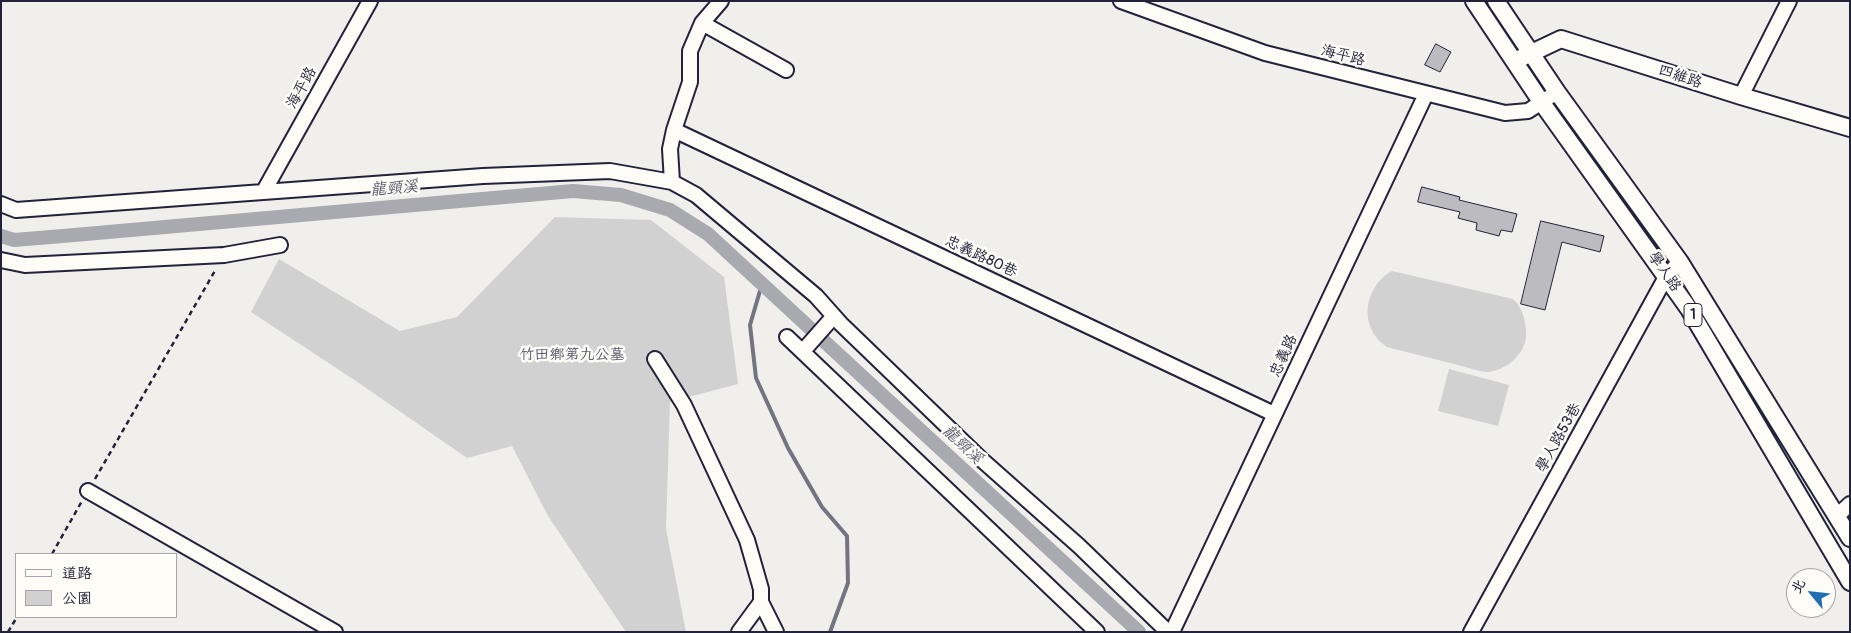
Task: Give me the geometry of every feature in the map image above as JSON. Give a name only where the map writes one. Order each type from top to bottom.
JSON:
[{"type":"main road","name":"學人路","points":[[1474,1],[1542,103],[1667,275],[1694,317],[1850,582]]},
{"type":"main road","name":"學人路","points":[[1496,1],[1558,92],[1680,262],[1850,538]]},
{"type":"main road","name":"四維路","points":[[1515,62],[1530,52],[1561,39],[1850,128]]},
{"type":"street","name":"海平路","points":[[264,191],[370,1]]},
{"type":"street","points":[[672,182],[670,148],[690,82],[690,51],[702,23],[721,1]]},
{"type":"street","name":"海平路","points":[[1121,1],[1265,53],[1505,113],[1528,111],[1558,92]]},
{"type":"street","points":[[1742,96],[1788,1]]},
{"type":"street","points":[[702,23],[786,70]]},
{"type":"street","name":"忠義路","points":[[1172,632],[1426,94]]},
{"type":"street","name":"忠義路80巷","points":[[674,130],[1274,414]]},
{"type":"street","points":[[1,204],[16,210],[483,176],[610,171],[672,182],[696,196],[816,296],[834,316],[982,460],[1079,546],[1168,632]]},
{"type":"street","points":[[1,260],[25,265],[224,255],[280,245]]},
{"type":"street","name":"學人路53巷","points":[[1471,632],[1667,275],[1680,262]]},
{"type":"street","points":[[803,351],[834,316]]},
{"type":"street","points":[[787,337],[1097,632]]},
{"type":"street","points":[[655,359],[684,405],[747,540],[761,589],[761,602],[776,632]]},
{"type":"street","points":[[88,491],[335,632]]},
{"type":"street","points":[[1837,516],[1850,504]]},
{"type":"street","points":[[739,632],[761,602]]},
{"type":"path","points":[[53,553],[224,255]]},
{"type":"path","points":[[8,632],[15,618]]},
{"type":"green space","name":"竹田鄉第九公墓","points":[[555,217],[651,220],[724,277],[738,384],[670,402],[666,529],[686,632],[626,632],[548,516],[512,446],[467,458],[359,383],[251,312],[279,259],[400,331],[457,317]]},
{"type":"green space","points":[[1392,271],[1513,299],[1522,311],[1526,328],[1526,338],[1521,351],[1507,365],[1488,372],[1387,347],[1371,329],[1368,319],[1368,308],[1370,297],[1375,287],[1382,278]]},
{"type":"green space","points":[[1449,369],[1509,385],[1498,426],[1438,411]]},
{"type":"building","points":[[1436,44],[1451,52],[1440,72],[1425,65]]},
{"type":"building","points":[[1422,187],[1460,197],[1459,200],[1517,214],[1512,232],[1501,230],[1499,236],[1476,230],[1477,223],[1458,218],[1460,212],[1418,202]]},
{"type":"building","points":[[1541,221],[1604,236],[1600,252],[1562,242],[1545,310],[1521,304]]},
{"type":"waterway","name":"龍頸溪","points":[[1,236],[14,240],[573,191],[621,195],[670,210],[708,234],[1139,632]]},
{"type":"waterway","name":"龍頸溪","points":[[762,284],[750,325],[756,378],[788,448],[822,507],[847,536],[848,583],[830,632]]}]
